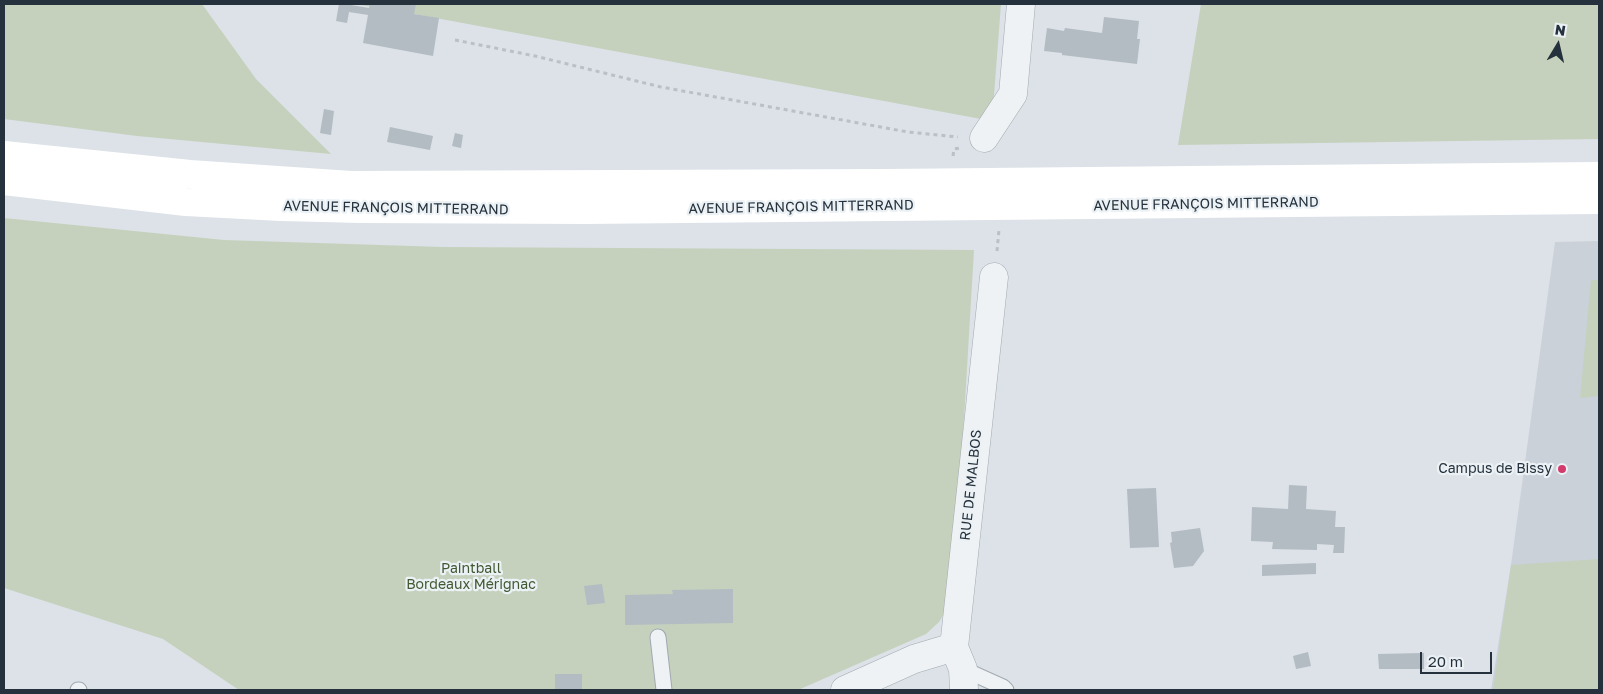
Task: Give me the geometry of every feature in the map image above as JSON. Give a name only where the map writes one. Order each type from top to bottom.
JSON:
[{"type":"main road","name":"AVENUE FRANÇOIS MITTERRAND","points":[[4,155],[190,174],[351,185],[884,183],[1599,176]]},
{"type":"main road","name":"AVENUE FRANÇOIS MITTERRAND","points":[[4,181],[186,202],[370,209],[585,210],[1599,200]]},
{"type":"street","points":[[984,138],[1013,94],[1021,4]]},
{"type":"street","name":"RUE DE MALBOS","points":[[960,669],[994,277]]},
{"type":"street","points":[[844,690],[914,659],[960,669]]},
{"type":"lane","points":[[658,637],[664,690]]},
{"type":"lane","points":[[960,669],[1006,690]]},
{"type":"path","points":[[455,40],[535,56],[661,87],[908,132],[951,137],[984,138]]},
{"type":"shaded area","name":"Campus de Bissy","points":[[1599,241],[1599,690],[1491,690],[1511,565],[1555,242]]},
{"type":"green space","points":[[4,4],[202,4],[256,79],[331,154],[137,136],[4,119]]},
{"type":"green space","points":[[355,4],[1001,4],[992,121],[414,14]]},
{"type":"green space","points":[[1201,4],[1599,4],[1599,139],[1178,145]]},
{"type":"green space","name":"Paintball Bordeaux Mérignac","points":[[4,218],[224,240],[442,247],[974,250],[956,554],[950,603],[939,622],[926,634],[798,690],[239,690],[163,639],[4,588]]},
{"type":"green space","points":[[1591,280],[1599,280],[1599,396],[1580,398]]},
{"type":"green space","points":[[1599,559],[1599,690],[1493,690],[1511,565]]},
{"type":"building","points":[[339,4],[351,4],[369,8],[370,4],[416,4],[414,14],[439,18],[433,56],[363,43],[368,15],[349,12],[347,23],[336,21]]},
{"type":"building","points":[[1104,17],[1139,21],[1137,39],[1140,39],[1137,64],[1044,51],[1047,28],[1064,31],[1065,28],[1102,33]]},
{"type":"building","points":[[324,109],[334,111],[331,135],[320,133]]},
{"type":"building","points":[[390,127],[433,136],[430,150],[387,142]]},
{"type":"building","points":[[455,133],[463,135],[461,148],[452,146]]},
{"type":"building","points":[[1289,485],[1307,486],[1306,509],[1336,511],[1335,527],[1345,527],[1344,553],[1333,553],[1334,545],[1317,544],[1317,550],[1272,549],[1273,542],[1251,541],[1252,507],[1288,509]]},
{"type":"building","points":[[1156,488],[1159,547],[1130,548],[1127,489]]},
{"type":"building","points":[[1200,528],[1204,551],[1193,566],[1174,568],[1170,543],[1172,542],[1171,532]]},
{"type":"building","points":[[1316,563],[1316,574],[1262,576],[1262,565]]},
{"type":"building","points":[[602,584],[605,603],[587,605],[584,586]]},
{"type":"building","points":[[733,589],[733,623],[625,625],[625,595],[673,594],[672,590]]},
{"type":"building","points":[[1308,652],[1311,666],[1296,669],[1293,656]]},
{"type":"building","points":[[1424,653],[1424,669],[1379,669],[1378,654]]},
{"type":"building","points":[[555,674],[582,674],[582,690],[555,690]]},
{"type":"place","name":"Campus de Bissy","points":[[1562,469]]}]
